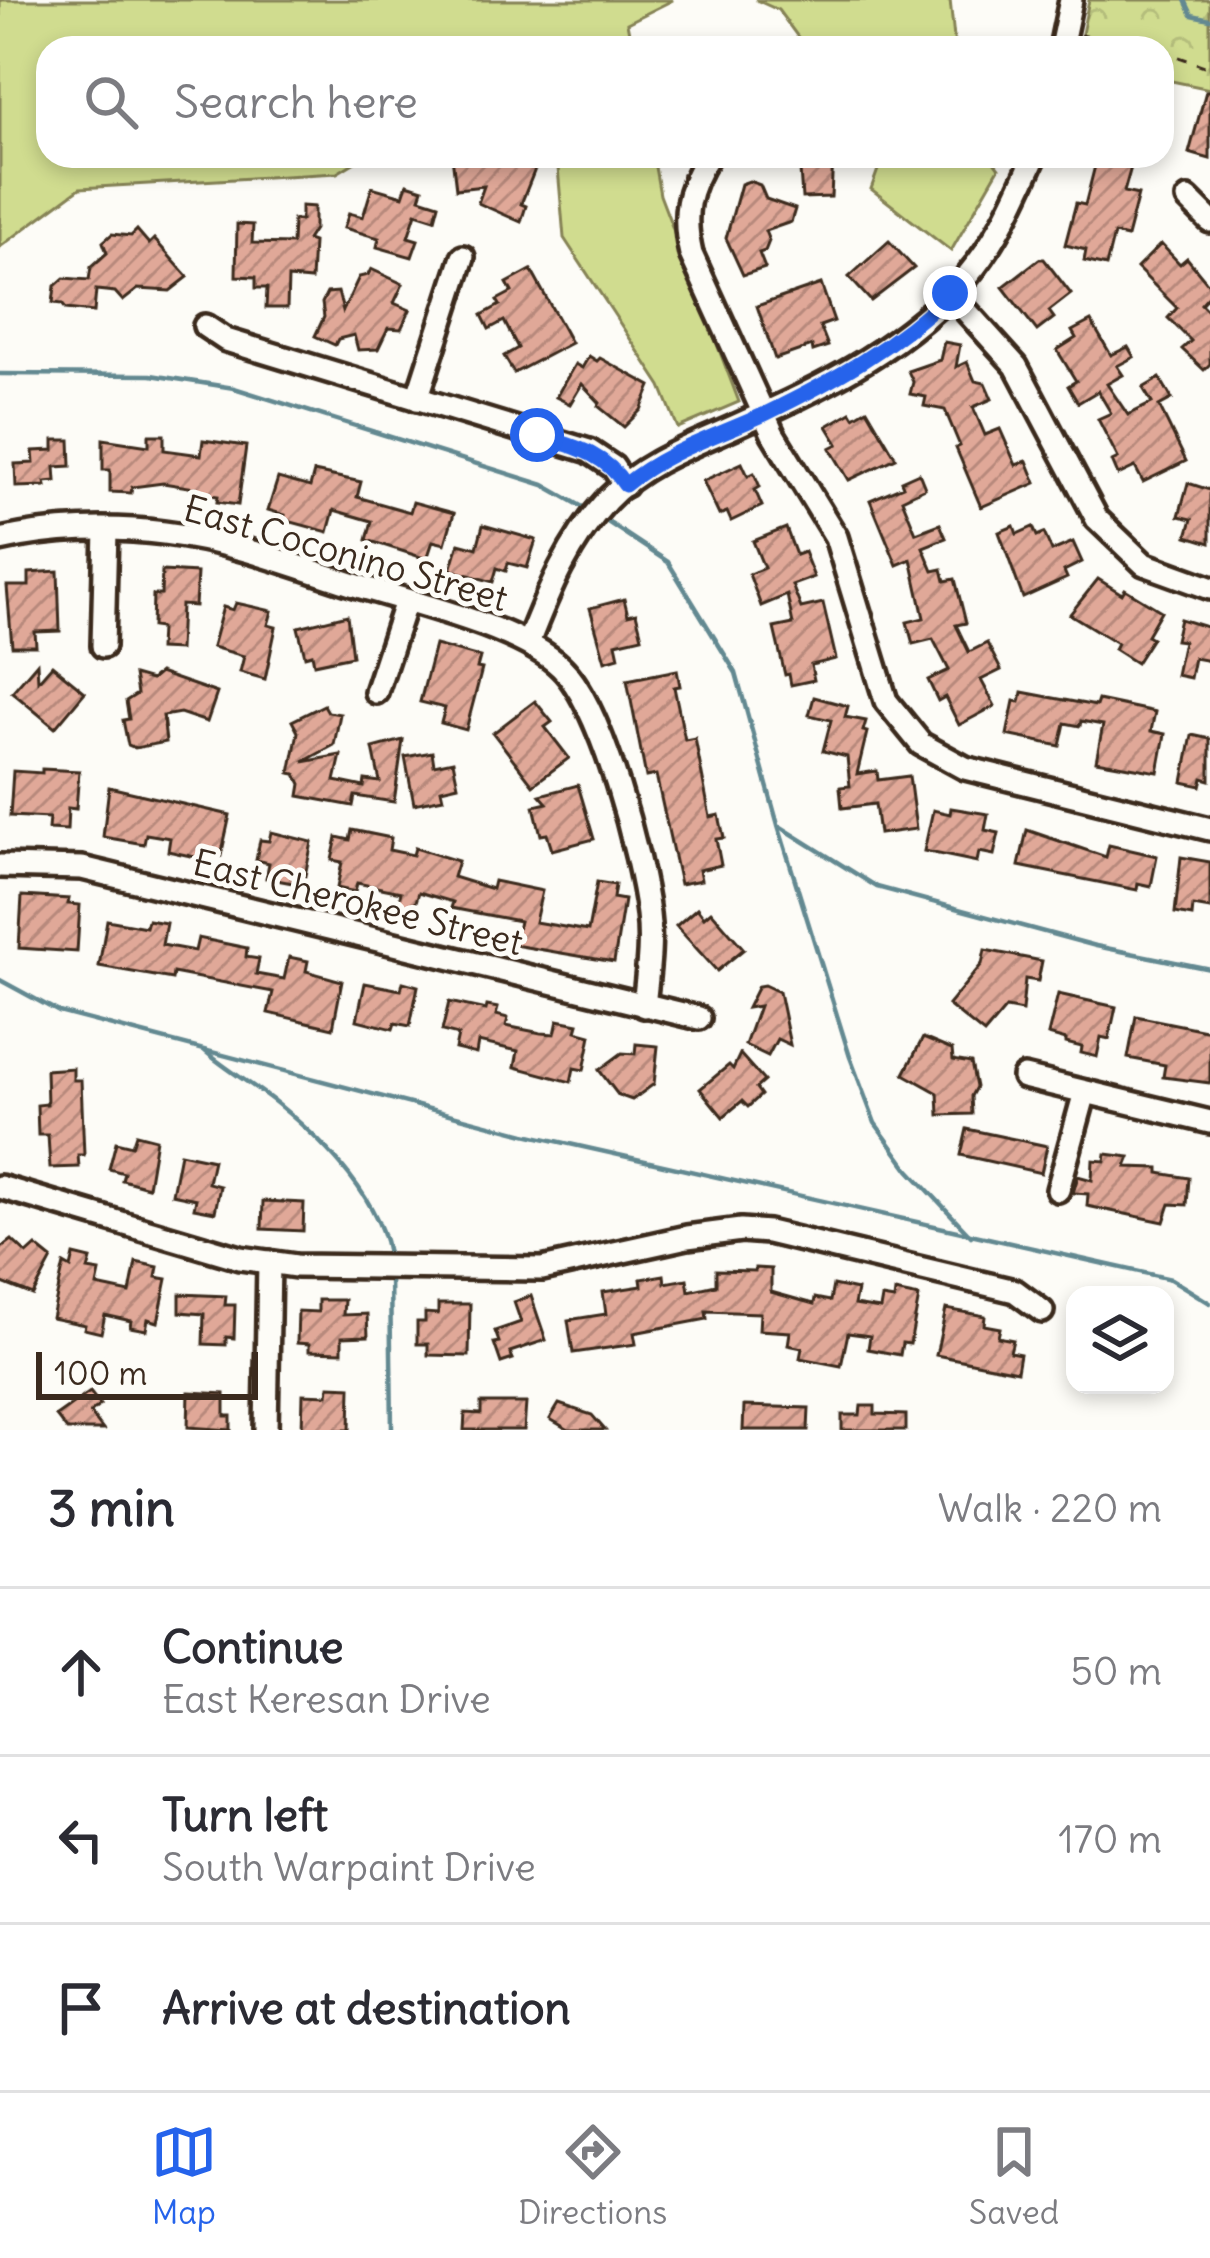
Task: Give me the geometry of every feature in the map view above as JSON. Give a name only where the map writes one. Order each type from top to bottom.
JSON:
[{"type":"street","points":[[1064,36],[1071,0]]},
{"type":"street","points":[[700,168],[689,185],[685,225],[691,254],[790,467],[836,537],[886,701],[921,744],[965,768],[1210,829]]},
{"type":"street","points":[[644,1006],[649,915],[599,728],[583,691],[559,664],[528,643],[560,568],[582,532],[616,492],[649,465],[764,414],[888,348],[970,273],[1004,223],[1029,168]]},
{"type":"street","points":[[1188,200],[1210,221]]},
{"type":"street","points":[[417,399],[463,257]]},
{"type":"street","points":[[950,293],[1016,366],[1097,519],[1144,564],[1210,587]]},
{"type":"street","points":[[205,326],[226,340],[589,451],[614,467],[616,492]]},
{"type":"street","points":[[103,646],[106,530]]},
{"type":"street","name":"East Coconino Street","points":[[0,540],[35,532],[106,530],[162,532],[219,542],[528,643]]},
{"type":"street","points":[[376,692],[406,601]]},
{"type":"street","name":"East Cherokee Street","points":[[0,866],[82,868],[699,1018]]},
{"type":"street","points":[[1024,1078],[1210,1122]]},
{"type":"street","points":[[1058,1190],[1085,1092]]},
{"type":"street","points":[[0,1186],[240,1258],[269,1262],[542,1269],[687,1237],[740,1230],[768,1232],[1015,1291],[1042,1311]]},
{"type":"street","points":[[266,1430],[269,1262]]},
{"type":"path","points":[[1174,55],[1210,68]]},
{"type":"green space","points":[[0,0],[673,0],[627,23],[630,36],[36,36],[36,168],[345,168],[337,173],[80,188],[0,247]]},
{"type":"green space","points":[[756,0],[950,0],[954,36],[797,36],[778,10]]},
{"type":"green space","points":[[1089,0],[1210,0],[1210,89],[1174,82],[1174,36],[1082,36]]},
{"type":"green space","points":[[558,168],[655,168],[660,195],[739,402],[678,428],[661,386],[564,238]]},
{"type":"green space","points":[[879,168],[999,168],[951,251],[871,189]]},
{"type":"building","points":[[1206,91],[1210,91],[1210,159],[1189,153]]},
{"type":"building","points":[[453,168],[535,168],[521,204],[526,206],[521,222],[478,203],[484,186],[456,189]]},
{"type":"building","points":[[800,168],[832,168],[831,197],[802,198]]},
{"type":"building","points":[[1094,168],[1131,168],[1124,192],[1138,195],[1127,237],[1114,234],[1106,266],[1084,261],[1086,250],[1065,245],[1076,203],[1085,205]]},
{"type":"building","points":[[407,184],[423,189],[420,198],[439,204],[435,219],[416,213],[408,237],[418,240],[412,257],[377,247],[379,238],[344,228],[349,213],[363,217],[372,187],[403,196]]},
{"type":"building","points":[[741,184],[760,185],[766,199],[795,209],[791,222],[765,231],[769,241],[759,253],[765,268],[743,275],[726,238]]},
{"type":"building","points":[[301,206],[314,207],[314,229],[307,240],[313,242],[311,280],[288,278],[287,308],[266,308],[267,288],[256,288],[256,277],[236,276],[237,224],[253,225],[252,243],[292,244],[293,220],[301,220]]},
{"type":"building","points":[[137,230],[149,244],[154,239],[188,277],[170,291],[138,289],[123,301],[115,292],[96,290],[94,312],[53,303],[55,286],[64,278],[89,280],[91,267],[107,253],[103,242],[112,234],[131,236]]},
{"type":"building","points":[[889,241],[914,268],[871,301],[849,277]]},
{"type":"building","points":[[1161,244],[1180,264],[1187,258],[1210,286],[1201,304],[1210,313],[1210,364],[1204,370],[1182,349],[1191,341],[1168,318],[1177,308],[1137,268]]},
{"type":"building","points":[[1044,259],[1071,294],[1049,311],[1054,318],[1037,331],[1003,287]]},
{"type":"building","points":[[371,269],[403,284],[394,303],[410,310],[401,329],[388,328],[378,349],[358,350],[354,335],[338,339],[335,345],[315,336],[327,293],[338,292],[343,311],[359,277]]},
{"type":"building","points":[[531,270],[571,343],[514,373],[504,356],[518,348],[504,321],[489,329],[482,315],[512,292],[507,283]]},
{"type":"building","points":[[821,284],[834,321],[820,326],[828,346],[813,351],[812,346],[775,359],[757,306]]},
{"type":"building","points":[[1091,321],[1111,355],[1128,347],[1134,357],[1117,366],[1123,375],[1107,384],[1128,415],[1152,403],[1143,388],[1160,378],[1172,399],[1159,406],[1186,461],[1143,482],[1135,467],[1118,475],[1112,461],[1118,458],[1098,419],[1111,413],[1098,391],[1078,403],[1068,386],[1076,381],[1057,350],[1076,338],[1072,331]]},
{"type":"building","points":[[944,342],[960,345],[956,367],[967,362],[975,381],[985,383],[992,399],[973,407],[985,435],[1000,429],[1016,465],[1027,461],[1036,483],[981,507],[945,410],[924,406],[926,397],[910,394],[913,382],[908,371],[940,360]]},
{"type":"building","points":[[589,356],[651,386],[641,410],[624,427],[598,406],[582,384],[570,404],[556,397],[575,364],[582,368]]},
{"type":"building","points":[[867,409],[896,458],[849,480],[830,448],[838,444],[827,426]]},
{"type":"building","points":[[149,435],[164,435],[164,450],[201,455],[203,440],[246,446],[238,505],[194,493],[195,488],[163,483],[132,487],[131,493],[110,492],[110,470],[103,470],[103,439],[149,446]]},
{"type":"building","points":[[54,440],[70,440],[71,466],[55,467],[56,481],[45,482],[46,486],[16,487],[15,464],[34,463],[33,451],[54,450]]},
{"type":"building","points":[[742,463],[748,476],[754,473],[762,506],[731,521],[727,512],[719,515],[703,481]]},
{"type":"building","points":[[314,472],[361,482],[357,497],[410,512],[413,502],[454,513],[445,544],[433,541],[427,559],[367,540],[372,521],[334,510],[328,532],[284,520],[285,515],[268,510],[278,478],[310,487]]},
{"type":"building","points":[[919,473],[925,488],[902,499],[916,533],[940,524],[946,538],[923,547],[933,571],[942,569],[945,581],[955,579],[966,623],[956,625],[969,652],[987,643],[1001,670],[981,680],[995,706],[959,725],[945,697],[938,701],[928,680],[949,670],[933,639],[913,644],[907,622],[924,618],[911,559],[897,565],[870,500],[903,486],[901,481]]},
{"type":"building","points":[[1188,483],[1210,490],[1210,543],[1187,536],[1192,519],[1179,516]]},
{"type":"building","points":[[483,525],[536,540],[527,568],[508,563],[506,571],[497,568],[493,582],[451,570],[459,543],[477,548]]},
{"type":"building","points":[[1014,526],[1017,534],[1033,527],[1037,536],[1044,533],[1052,551],[1073,542],[1082,562],[1064,571],[1067,578],[1023,598],[999,532]]},
{"type":"building","points":[[786,528],[796,555],[804,552],[814,577],[792,585],[801,608],[823,603],[836,659],[811,665],[814,680],[791,685],[774,628],[793,624],[787,595],[761,606],[749,574],[764,568],[753,541]]},
{"type":"building","points":[[58,571],[60,631],[35,632],[36,646],[12,646],[7,586],[29,586],[29,573]]},
{"type":"building","points":[[162,571],[197,573],[195,606],[181,605],[179,650],[159,649],[160,628],[152,627],[153,595],[161,595]]},
{"type":"building","points":[[1098,579],[1161,611],[1136,663],[1114,649],[1117,643],[1070,614]]},
{"type":"building","points":[[624,599],[628,615],[636,613],[642,637],[616,643],[619,657],[605,661],[590,608]]},
{"type":"building","points":[[236,603],[272,611],[268,625],[276,627],[265,679],[240,672],[244,656],[212,647],[223,607],[233,610]]},
{"type":"building","points":[[347,615],[352,656],[314,664],[312,654],[305,656],[298,627]]},
{"type":"building","points":[[1180,619],[1210,628],[1210,661],[1194,658],[1190,678],[1176,675],[1183,641],[1175,640]]},
{"type":"building","points":[[435,645],[480,657],[477,668],[482,669],[466,730],[441,723],[445,708],[420,702]]},
{"type":"building","points":[[37,663],[38,681],[52,665],[85,692],[55,728],[12,692]]},
{"type":"building","points":[[677,670],[680,686],[674,687],[685,740],[695,738],[710,817],[719,815],[724,838],[716,839],[721,865],[699,870],[701,880],[680,884],[656,775],[646,777],[627,680]]},
{"type":"building","points":[[159,673],[217,693],[207,722],[180,713],[163,716],[166,742],[135,748],[128,745],[123,720],[129,719],[126,701],[137,694],[134,675],[151,680]]},
{"type":"building","points":[[1022,692],[1155,712],[1151,731],[1165,734],[1158,772],[1096,761],[1103,725],[1065,723],[1060,746],[1007,735],[1014,701],[1020,702]]},
{"type":"building","points":[[814,697],[848,706],[845,717],[866,721],[857,774],[877,771],[878,780],[909,776],[916,829],[879,834],[875,804],[842,808],[840,787],[850,786],[847,757],[823,751],[831,720],[809,715]]},
{"type":"building","points":[[535,701],[552,722],[545,727],[569,758],[533,785],[493,733]]},
{"type":"building","points":[[324,705],[328,712],[340,714],[334,745],[303,762],[341,755],[335,781],[364,787],[365,780],[380,782],[373,748],[403,740],[394,802],[355,796],[353,806],[299,796],[301,784],[290,773],[298,732],[292,721]]},
{"type":"building","points":[[1192,735],[1210,739],[1210,780],[1203,778],[1201,786],[1183,782]]},
{"type":"building","points":[[432,752],[434,765],[453,761],[458,785],[441,789],[443,798],[414,804],[405,757]]},
{"type":"building","points":[[42,769],[79,771],[76,809],[68,808],[67,830],[48,829],[49,818],[10,816],[13,771],[42,773]]},
{"type":"building","points":[[578,785],[594,839],[552,850],[547,834],[541,835],[534,806],[547,803],[540,795]]},
{"type":"building","points":[[109,787],[230,815],[221,856],[205,853],[204,859],[168,851],[170,838],[146,834],[144,844],[103,837]]},
{"type":"building","points":[[951,808],[988,814],[985,830],[999,833],[994,855],[979,852],[977,862],[924,851],[933,810],[950,814]]},
{"type":"building","points":[[352,830],[391,838],[389,850],[413,855],[415,848],[458,861],[453,877],[492,889],[494,881],[542,891],[535,922],[588,931],[597,882],[615,885],[613,898],[624,900],[614,962],[514,945],[519,921],[451,908],[453,902],[419,892],[414,908],[398,904],[401,892],[357,883],[355,892],[337,888],[342,862],[332,860],[337,837],[350,840]]},
{"type":"building","points":[[1027,830],[1106,857],[1109,845],[1157,856],[1151,886],[1138,883],[1137,890],[1019,866]]},
{"type":"building","points":[[271,832],[312,842],[303,885],[266,878],[269,863],[256,860],[260,840],[269,841]]},
{"type":"building","points":[[1181,857],[1210,862],[1210,909],[1193,906],[1192,916],[1175,913]]},
{"type":"building","points":[[22,896],[69,899],[68,904],[80,905],[77,952],[19,948]]},
{"type":"building","points":[[697,908],[704,917],[711,911],[744,949],[717,971],[676,926]]},
{"type":"building","points":[[107,920],[146,927],[148,920],[166,923],[162,945],[195,951],[198,938],[247,948],[246,957],[259,959],[256,974],[284,979],[289,957],[308,961],[306,971],[342,981],[333,1028],[268,1013],[273,992],[173,973],[172,979],[99,966]]},
{"type":"building","points":[[985,950],[1042,961],[1038,981],[1025,979],[1022,1011],[1006,1008],[984,1034],[948,1005],[982,964]]},
{"type":"building","points":[[403,982],[418,986],[410,1026],[395,1023],[393,1029],[357,1020],[365,983],[401,990]]},
{"type":"building","points":[[758,986],[779,992],[790,1045],[777,1039],[768,1056],[745,1045],[759,1006],[747,1008]]},
{"type":"building","points":[[1058,994],[1116,1007],[1109,1039],[1101,1037],[1097,1057],[1048,1035]]},
{"type":"building","points":[[449,1002],[498,1008],[496,1015],[508,1018],[506,1026],[541,1033],[555,1034],[558,1020],[578,1024],[576,1031],[591,1035],[584,1070],[574,1068],[571,1082],[515,1067],[518,1051],[478,1042],[476,1054],[455,1049],[458,1035],[442,1031]]},
{"type":"building","points":[[1136,1016],[1210,1031],[1210,1083],[1163,1077],[1165,1065],[1128,1058]]},
{"type":"building","points":[[923,1038],[952,1050],[953,1060],[971,1063],[976,1087],[971,1096],[972,1114],[939,1115],[938,1093],[904,1074]]},
{"type":"building","points":[[636,1044],[658,1046],[654,1084],[632,1100],[618,1095],[599,1070],[622,1053],[635,1054]]},
{"type":"building","points":[[740,1054],[764,1081],[756,1088],[761,1095],[748,1107],[742,1101],[723,1117],[700,1089],[729,1065],[733,1069]]},
{"type":"building","points":[[73,1068],[73,1080],[81,1080],[84,1155],[78,1155],[79,1167],[50,1168],[48,1135],[38,1135],[37,1105],[47,1104],[46,1070]]},
{"type":"building","points":[[967,1129],[1047,1146],[1041,1173],[961,1155]]},
{"type":"building","points":[[136,1134],[156,1139],[148,1187],[122,1180],[124,1173],[109,1169],[116,1142],[132,1146]]},
{"type":"building","points":[[180,1153],[213,1160],[208,1183],[220,1186],[215,1212],[194,1208],[196,1199],[172,1194]]},
{"type":"building","points":[[1106,1154],[1130,1157],[1126,1167],[1159,1168],[1159,1173],[1189,1178],[1187,1205],[1170,1204],[1164,1222],[1087,1206],[1088,1194],[1073,1193],[1078,1176],[1092,1180],[1093,1160],[1105,1161]]},
{"type":"building","points":[[263,1201],[304,1203],[303,1231],[262,1229]]},
{"type":"building","points":[[12,1240],[27,1254],[36,1246],[52,1259],[33,1295],[0,1282],[0,1249]]},
{"type":"building","points":[[74,1255],[91,1259],[88,1270],[100,1272],[97,1286],[130,1293],[136,1262],[158,1267],[156,1277],[167,1279],[158,1322],[148,1319],[146,1330],[105,1315],[101,1333],[52,1318],[64,1264],[71,1268]]},
{"type":"building","points":[[771,1269],[771,1292],[814,1304],[815,1298],[830,1301],[833,1285],[857,1290],[854,1305],[880,1309],[882,1298],[894,1300],[895,1292],[919,1297],[910,1344],[902,1343],[900,1355],[868,1349],[870,1336],[848,1333],[841,1366],[800,1358],[802,1348],[788,1345],[790,1332],[759,1330],[760,1313],[706,1311],[707,1319],[634,1333],[636,1344],[573,1353],[568,1320],[606,1314],[603,1292],[642,1286],[641,1279],[664,1275],[665,1283],[687,1279],[689,1291],[716,1285],[716,1270]]},
{"type":"building","points":[[180,1294],[226,1296],[225,1305],[235,1305],[234,1338],[226,1337],[226,1345],[203,1344],[204,1314],[180,1312]]},
{"type":"building","points":[[531,1296],[546,1340],[510,1352],[513,1359],[501,1363],[495,1331],[521,1322],[514,1302]]},
{"type":"building","points":[[318,1300],[344,1300],[343,1315],[367,1314],[368,1336],[342,1337],[342,1352],[309,1351],[309,1344],[297,1343],[298,1311],[318,1312]]},
{"type":"building","points":[[438,1304],[470,1304],[469,1356],[428,1355],[428,1344],[417,1344],[417,1322],[425,1322],[425,1313],[438,1314]]},
{"type":"building","points":[[946,1309],[985,1316],[984,1325],[1000,1328],[998,1337],[1013,1340],[1010,1352],[1020,1354],[1017,1371],[936,1355]]},
{"type":"building","points":[[329,1386],[351,1387],[350,1430],[302,1430],[303,1394],[328,1395]]},
{"type":"building","points":[[90,1392],[100,1405],[90,1413],[103,1430],[67,1430],[56,1416]]},
{"type":"building","points":[[189,1392],[225,1394],[225,1416],[231,1416],[231,1430],[188,1427]]},
{"type":"building","points":[[481,1403],[526,1403],[524,1430],[464,1430],[465,1413],[481,1414]]},
{"type":"building","points":[[559,1404],[592,1415],[605,1430],[569,1430],[550,1419]]},
{"type":"building","points":[[744,1406],[809,1408],[808,1430],[743,1430]]},
{"type":"building","points":[[861,1406],[875,1406],[875,1414],[906,1415],[906,1430],[842,1430],[842,1415],[860,1415]]},
{"type":"waterway","points":[[1185,0],[1192,15],[1210,19]]},
{"type":"waterway","points":[[0,374],[151,375],[234,388],[544,485],[588,510]]},
{"type":"waterway","points":[[603,519],[668,562],[736,673],[778,825],[875,1123],[909,1170],[971,1236]]},
{"type":"waterway","points":[[781,827],[877,887],[1096,946],[1210,969]]},
{"type":"waterway","points":[[0,980],[59,1012],[525,1134],[1171,1279],[1210,1303]]},
{"type":"waterway","points":[[205,1051],[280,1106],[333,1156],[376,1218],[389,1262]]},
{"type":"waterway","points":[[390,1274],[392,1430]]},
{"type":"route","points":[[537,435],[589,451],[614,467],[625,485],[649,465],[764,414],[888,348],[950,293]]}]
